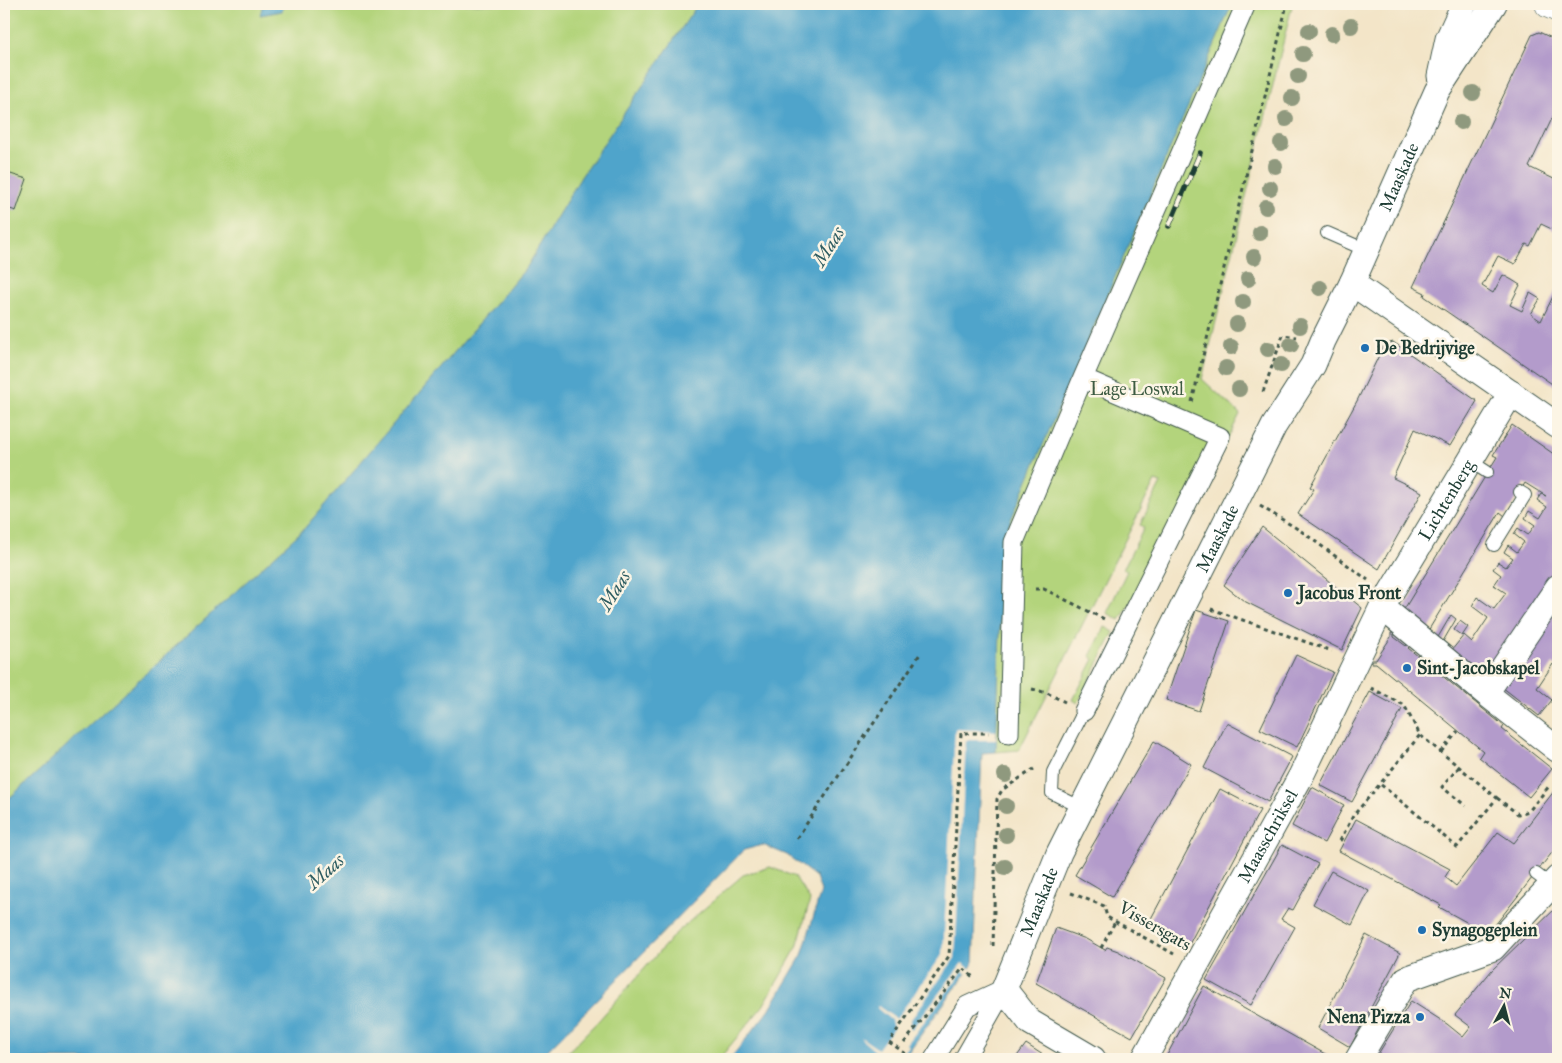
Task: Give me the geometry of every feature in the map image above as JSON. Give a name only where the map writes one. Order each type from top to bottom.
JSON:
[{"type":"street","points":[[1009,734],[1014,542],[1083,378],[1246,4]]},
{"type":"street","name":"Maaskade","points":[[1437,91],[1448,39],[1464,4]]},
{"type":"street","name":"Maaskade","points":[[1004,989],[1059,853],[1274,426],[1313,365],[1352,283],[1437,91],[1494,4]]},
{"type":"street","points":[[1549,4],[1558,8]]},
{"type":"street","points":[[1352,283],[1558,426]]},
{"type":"street","points":[[1083,378],[1220,437],[1084,711]]},
{"type":"street","name":"Lichtenberg","points":[[1385,601],[1478,467],[1511,393]]},
{"type":"street","points":[[1486,693],[1558,587]]},
{"type":"street","points":[[1385,601],[1486,693],[1558,750]]},
{"type":"street","name":"Maasschriksel","points":[[1144,1059],[1301,776],[1385,601]]},
{"type":"street","points":[[1358,1059],[1406,979],[1493,948],[1549,879]]},
{"type":"street","points":[[943,1016],[1004,989]]},
{"type":"street","points":[[964,1059],[1004,989]]},
{"type":"street","points":[[1004,989],[1030,1022],[1093,1059]]},
{"type":"street","points":[[934,1059],[967,1006]]},
{"type":"lane","points":[[1327,233],[1366,250]]},
{"type":"lane","points":[[1494,545],[1525,495],[1520,492]]},
{"type":"lane","points":[[1082,808],[1052,793],[1052,786],[1053,772],[1084,711]]},
{"type":"path","points":[[1187,422],[1287,4]]},
{"type":"path","points":[[1261,398],[1283,335],[1323,341]]},
{"type":"path","points":[[1241,493],[1324,548],[1385,601]]},
{"type":"path","points":[[1013,589],[1044,590],[1089,612]]},
{"type":"path","points":[[1214,610],[1356,661]]},
{"type":"path","points":[[797,838],[920,654]]},
{"type":"path","points":[[1375,690],[1404,705],[1420,735],[1518,814],[1529,811],[1550,785]]},
{"type":"path","points":[[1441,752],[1458,731]]},
{"type":"path","points":[[913,1058],[889,1042],[950,956],[961,733],[1009,734]]},
{"type":"path","points":[[1340,841],[1354,816],[1420,735]]},
{"type":"path","points":[[1459,767],[1442,788],[1466,806]]},
{"type":"path","points":[[1380,784],[1457,847],[1498,798]]},
{"type":"path","name":"Vissersgats","points":[[1087,899],[1104,906],[1107,917],[1115,922],[1196,966]]},
{"type":"path","points":[[1101,948],[1115,922]]},
{"type":"path","points":[[904,1042],[963,968],[975,979]]},
{"type":"green space","points":[[4,4],[263,4],[261,15],[282,11],[285,4],[698,4],[581,177],[527,267],[304,529],[4,803]]},
{"type":"green space","name":"Lage Loswal","points":[[1232,4],[1291,4],[1292,6],[1202,379],[1240,414],[1217,460],[1120,620],[1107,613],[1127,571],[1123,569],[1144,528],[1140,525],[1161,483],[1155,481],[1019,750],[996,752],[1003,538]]},
{"type":"green space","points":[[1105,627],[1114,632],[1078,703],[1073,700],[1094,659],[1090,656]]},
{"type":"green space","points":[[770,867],[795,877],[810,900],[797,947],[763,1006],[719,1059],[561,1059],[600,1019],[675,934],[743,875]]},
{"type":"water","points":[[263,4],[285,4],[282,11],[260,15]]},
{"type":"water","name":"Maas","points":[[698,4],[1232,4],[1003,538],[996,752],[982,753],[973,964],[903,1059],[730,1059],[769,1010],[802,955],[821,891],[816,877],[787,855],[763,845],[744,850],[539,1059],[4,1059],[4,803],[304,529],[527,267],[581,177]]},
{"type":"pier","points":[[955,729],[996,731],[996,740],[966,740],[955,958],[910,1021],[911,1030],[962,963],[971,969],[967,974],[963,971],[907,1044],[909,1046],[898,1059],[893,1057],[891,1059],[882,1059],[880,1055],[861,1039],[878,1049],[893,1028],[891,1020],[877,1008],[878,1006],[896,1019],[943,954]]},
{"type":"building","points":[[1539,32],[1558,41],[1558,106],[1529,167],[1558,181],[1558,232],[1541,224],[1530,246],[1526,244],[1515,264],[1498,256],[1482,286],[1493,293],[1503,275],[1512,280],[1520,285],[1510,305],[1522,311],[1530,293],[1540,299],[1531,314],[1541,321],[1558,286],[1558,388],[1424,296],[1425,293],[1413,287],[1532,35]]},
{"type":"building","points":[[4,172],[27,179],[16,211],[4,207]]},
{"type":"building","points":[[1393,342],[1477,401],[1450,446],[1415,429],[1393,478],[1422,492],[1379,569],[1298,514],[1314,489],[1310,487],[1357,401],[1384,345]]},
{"type":"building","points":[[1512,425],[1558,457],[1558,568],[1483,677],[1451,651],[1464,635],[1472,642],[1488,618],[1472,606],[1477,597],[1494,609],[1506,593],[1494,585],[1501,575],[1493,569],[1498,562],[1506,567],[1513,558],[1504,552],[1508,545],[1517,552],[1524,542],[1514,534],[1518,528],[1528,535],[1535,525],[1525,518],[1529,511],[1540,518],[1547,507],[1537,500],[1541,494],[1546,496],[1525,483],[1505,516],[1500,512],[1428,631],[1403,611],[1497,457],[1493,455]]},
{"type":"building","name":"Jacobus Front","points":[[1262,527],[1362,608],[1342,650],[1244,601],[1224,585]]},
{"type":"building","points":[[1558,606],[1558,668],[1553,664],[1537,688],[1552,700],[1539,716],[1502,687]]},
{"type":"building","points":[[1196,610],[1229,621],[1199,711],[1166,700]]},
{"type":"building","points":[[1451,615],[1456,619],[1442,643],[1437,639]]},
{"type":"building","points":[[1460,621],[1468,627],[1462,636],[1454,630]]},
{"type":"building","points":[[1391,633],[1394,633],[1394,637],[1406,646],[1408,643],[1411,645],[1408,648],[1504,726],[1502,729],[1552,769],[1529,797],[1479,757],[1483,751],[1376,663],[1372,663],[1372,660],[1376,660],[1391,637]]},
{"type":"building","points":[[1296,655],[1333,672],[1297,747],[1260,729]]},
{"type":"building","points":[[1370,692],[1402,709],[1352,802],[1320,785]]},
{"type":"building","points":[[1227,723],[1292,757],[1268,802],[1204,768]]},
{"type":"building","points":[[1154,741],[1191,764],[1112,897],[1075,875]]},
{"type":"building","points":[[1558,786],[1558,845],[1488,934],[1439,907],[1441,905],[1339,851],[1356,819],[1450,869],[1445,877],[1456,886],[1498,832],[1514,843]]},
{"type":"building","points":[[1312,787],[1344,805],[1324,843],[1292,826]]},
{"type":"building","points":[[1220,789],[1260,810],[1186,950],[1146,928]]},
{"type":"building","points":[[1282,845],[1318,864],[1293,910],[1288,908],[1281,919],[1295,927],[1251,1005],[1206,980]]},
{"type":"building","points":[[1331,871],[1369,891],[1352,925],[1313,904]]},
{"type":"building","points":[[1558,906],[1558,1059],[1375,1059],[1411,1001],[1447,1024],[1463,1037],[1471,1027],[1455,1015],[1492,970]]},
{"type":"building","points":[[1056,928],[1086,939],[1105,950],[1107,947],[1118,951],[1166,978],[1132,1037],[1036,983]]},
{"type":"building","points":[[1366,935],[1400,953],[1350,1047],[1318,1028]]},
{"type":"building","points":[[1204,986],[1334,1059],[1169,1059],[1166,1057]]},
{"type":"building","points":[[1026,1044],[1043,1055],[1051,1059],[1015,1059]]},
{"type":"railway","points":[[1169,226],[1200,153]]},
{"type":"place","name":"De Bedrijvige","points":[[1365,348]]},
{"type":"place","name":"Jacobus Front","points":[[1288,593]]},
{"type":"place","name":"Sint-Jacobskapel","points":[[1407,668]]},
{"type":"place","name":"Synagogeplein","points":[[1422,930]]},
{"type":"place","name":"Nena Pizza","points":[[1420,1017]]}]
